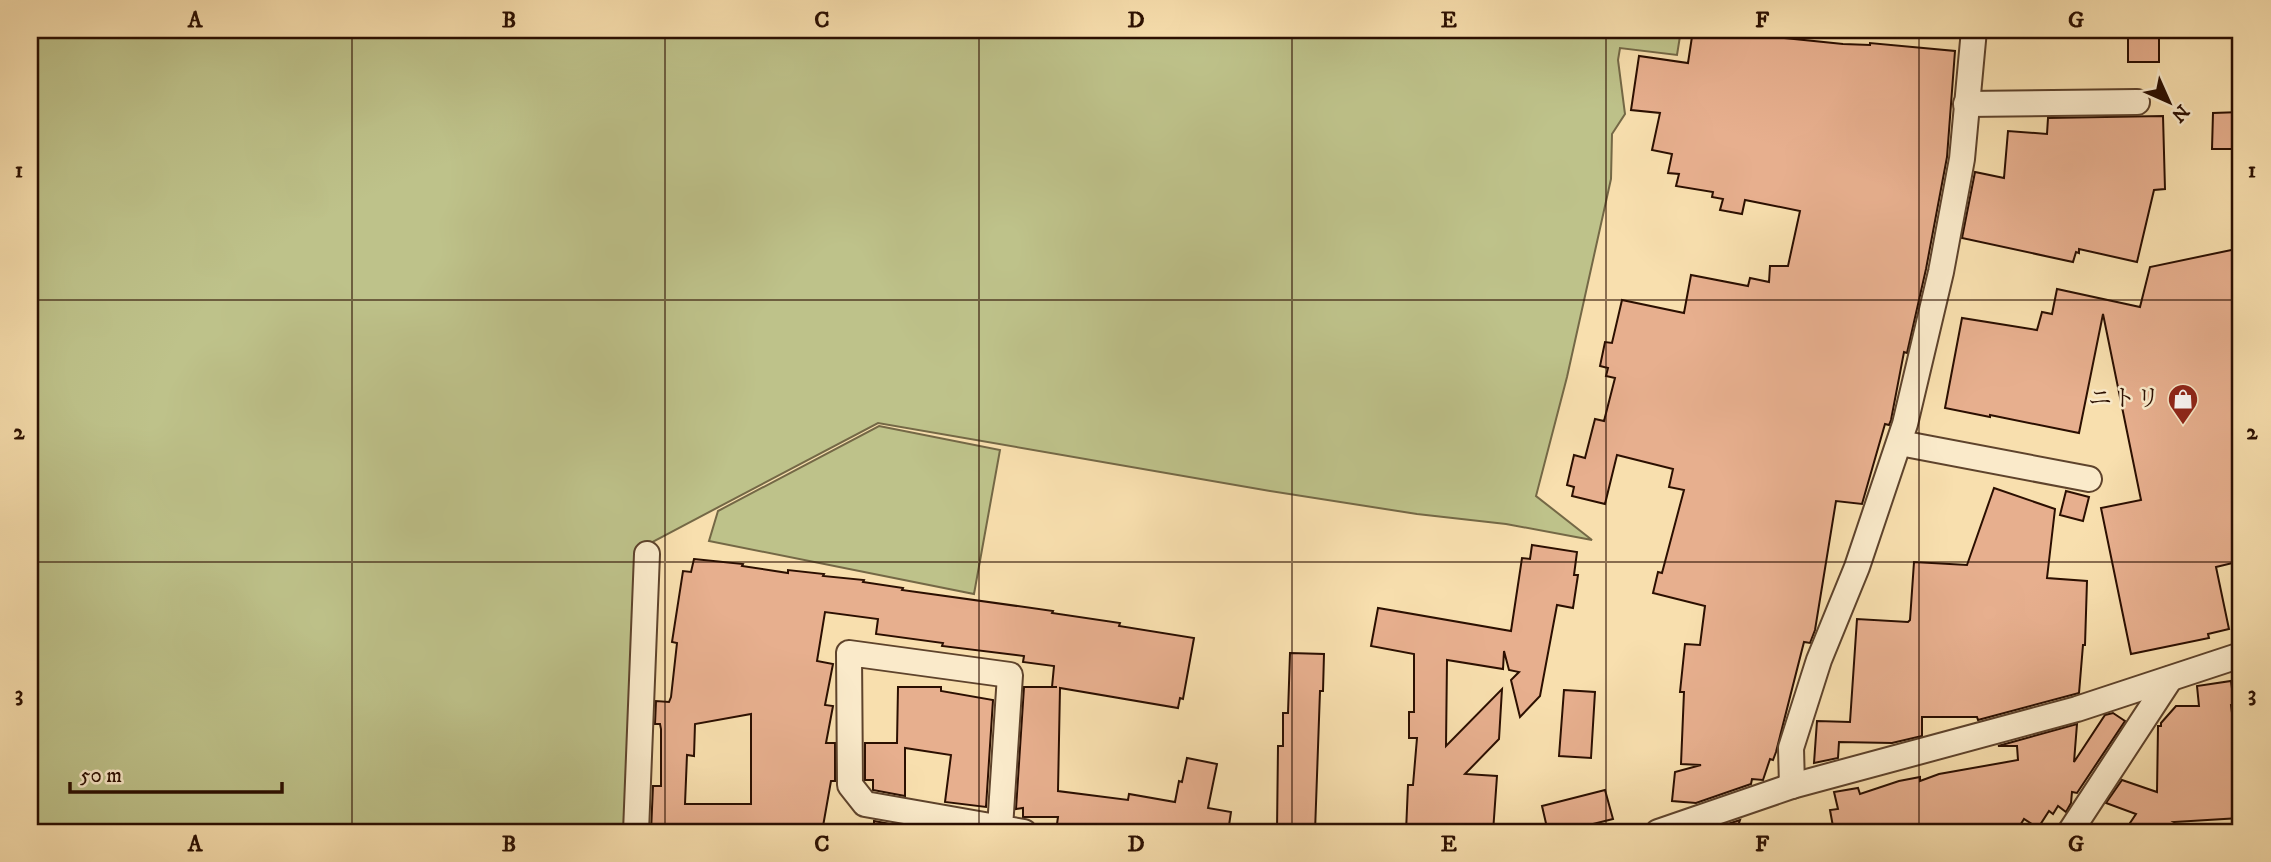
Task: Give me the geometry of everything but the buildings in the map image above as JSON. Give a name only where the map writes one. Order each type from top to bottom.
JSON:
[{"type":"street","points":[[1791,786],[1791,748],[1819,660],[1857,567],[1900,443],[1941,272],[1962,159],[1974,30]]},
{"type":"street","points":[[1966,104],[2137,102]]},
{"type":"street","points":[[1900,443],[2089,479]]},
{"type":"street","points":[[636,832],[647,554]]},
{"type":"street","points":[[849,653],[1010,675],[1012,830],[864,804],[850,785],[849,653]]},
{"type":"street","points":[[1658,832],[1791,786],[2077,709],[2241,655]]},
{"type":"street","points":[[2070,832],[2170,679]]},
{"type":"green space","points":[[30,30],[1681,30],[1677,55],[1620,48],[1618,60],[1625,114],[1612,134],[1611,179],[1567,377],[1536,496],[1592,540],[1506,524],[1417,514],[1270,491],[878,423],[639,549],[631,832],[30,832]]},
{"type":"green space","points":[[879,426],[1000,450],[974,594],[709,541],[718,511]]},
{"type":"place","name":"ニトリ","points":[[2183,426]]}]
